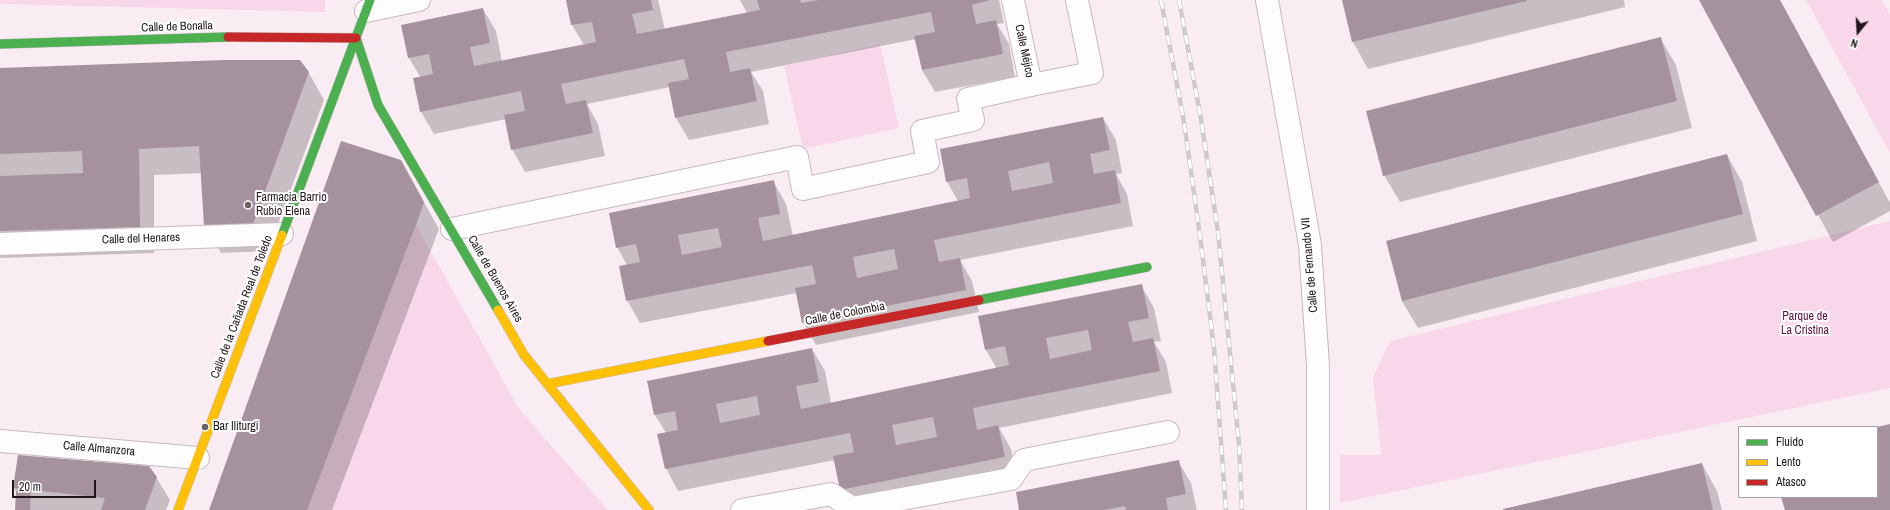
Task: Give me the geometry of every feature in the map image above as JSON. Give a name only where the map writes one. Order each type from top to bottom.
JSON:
[{"type":"street","points":[[368,6],[420,0]]},
{"type":"street","name":"Calle Méjico","points":[[1013,0],[1031,85],[1092,73],[1077,0]]},
{"type":"street","name":"Calle de Fernando VII","points":[[1267,0],[1310,245],[1318,366],[1318,510]]},
{"type":"street","name":"Calle de la Cañada Real de Toledo","points":[[178,510],[368,6]]},
{"type":"street","name":"Calle de Bonalla","points":[[0,44],[224,38],[356,38]]},
{"type":"street","name":"Calle de Buenos Aires","points":[[356,38],[378,105],[452,229],[524,355],[649,510]]},
{"type":"street","points":[[452,229],[797,157],[803,188],[928,162],[922,131],[973,120],[968,99],[1031,85]]},
{"type":"street","name":"Calle del Henares","points":[[0,244],[282,234]]},
{"type":"street","name":"Calle de Colombia","points":[[547,384],[1147,267]]},
{"type":"street","points":[[742,510],[831,494],[852,508],[1011,479],[1024,460],[1168,432]]},
{"type":"street","name":"Calle Almanzora","points":[[0,441],[198,458]]},
{"type":"green space","points":[[0,0],[325,0],[325,12],[0,4]]},
{"type":"green space","points":[[1806,0],[1882,0],[1890,15],[1890,153]]},
{"type":"green space","points":[[880,44],[899,128],[803,149],[784,66]]},
{"type":"green space","name":"Parque de La Cristina","points":[[1890,221],[1890,388],[1340,503],[1340,455],[1381,455],[1373,377],[1390,341]]},
{"type":"green space","points":[[416,225],[519,409],[608,510],[307,510]]},
{"type":"building","points":[[566,0],[651,0],[653,10],[632,14],[637,34],[760,10],[757,0],[800,0],[801,3],[818,0],[990,0],[972,5],[976,24],[996,20],[1003,54],[922,70],[914,36],[935,32],[931,12],[726,52],[730,72],[750,68],[757,101],[675,118],[668,83],[689,79],[684,59],[561,84],[566,104],[586,100],[593,133],[511,150],[504,115],[525,111],[521,91],[420,112],[413,78],[433,74],[429,54],[408,58],[401,25],[483,8],[490,43],[470,47],[474,66],[596,42],[592,22],[571,25]]},
{"type":"building","points":[[1342,0],[1527,0],[1527,1],[1352,42]]},
{"type":"building","points":[[1699,0],[1780,0],[1879,182],[1816,216]]},
{"type":"building","points":[[1661,37],[1677,101],[1383,176],[1366,111]]},
{"type":"building","points":[[224,60],[300,60],[309,72],[253,224],[204,226],[199,146],[139,149],[140,227],[0,231],[0,176],[83,173],[82,151],[0,154],[0,68]]},
{"type":"building","points":[[1103,117],[1110,150],[1090,154],[1094,174],[1115,170],[1121,203],[934,240],[939,262],[960,258],[966,290],[802,323],[795,288],[816,284],[812,265],[626,301],[619,266],[640,262],[636,244],[616,248],[609,213],[774,180],[780,214],[758,218],[763,241],[970,198],[967,178],[946,182],[940,149]],"holes":[[[1049,162],[1053,183],[1012,191],[1008,171]],[[718,228],[722,247],[682,255],[678,235]],[[894,249],[898,269],[857,278],[853,257]]]},
{"type":"building","points":[[341,141],[401,160],[424,202],[416,225],[307,510],[209,510]]},
{"type":"building","points":[[1727,154],[1743,214],[1402,301],[1386,241]]},
{"type":"building","points":[[1142,284],[1149,318],[1128,322],[1133,342],[1153,338],[1160,371],[973,408],[977,430],[998,425],[1005,457],[840,490],[833,456],[854,452],[850,433],[665,469],[657,434],[678,430],[675,411],[654,415],[647,381],[812,348],[819,382],[796,386],[801,409],[1009,365],[1005,346],[985,350],[978,316]],"holes":[[[1088,330],[1092,350],[1050,359],[1046,338]],[[757,396],[760,415],[720,423],[716,404]],[[933,417],[937,437],[896,445],[892,425]]]},
{"type":"building","points":[[1890,424],[1890,510],[1785,510],[1781,498],[1878,498],[1878,427]]},
{"type":"building","points":[[18,455],[149,466],[157,477],[145,510],[101,510],[105,498],[13,488]]},
{"type":"building","points":[[1179,460],[1186,494],[1166,498],[1168,510],[1126,510],[1125,506],[1104,510],[1019,510],[1016,492]]},
{"type":"building","points":[[1702,463],[1713,510],[1503,510],[1503,509]]},
{"type":"building","points":[[16,491],[31,493],[30,510],[15,510]]},
{"type":"railway","points":[[1161,0],[1184,122],[1200,236],[1214,348],[1226,510]]},
{"type":"railway","points":[[1179,0],[1201,119],[1218,232],[1239,444],[1242,510]]},
{"type":"traffic: fast","points":[[282,235],[370,0]]},
{"type":"traffic: fast","points":[[0,44],[228,37]]},
{"type":"traffic: fast","points":[[356,38],[378,105],[498,310]]},
{"type":"traffic: fast","points":[[979,300],[1147,267]]},
{"type":"traffic: slow","points":[[178,510],[282,235]]},
{"type":"traffic: slow","points":[[498,310],[524,355],[649,510]]},
{"type":"traffic: slow","points":[[547,384],[768,341]]},
{"type":"traffic: jam","points":[[228,37],[356,38]]},
{"type":"traffic: jam","points":[[768,341],[979,300]]},
{"type":"place","name":"Farmacia Barrio Rubio Elena","points":[[248,205]]},
{"type":"place","name":"Bar Iliturgi","points":[[205,427]]}]
